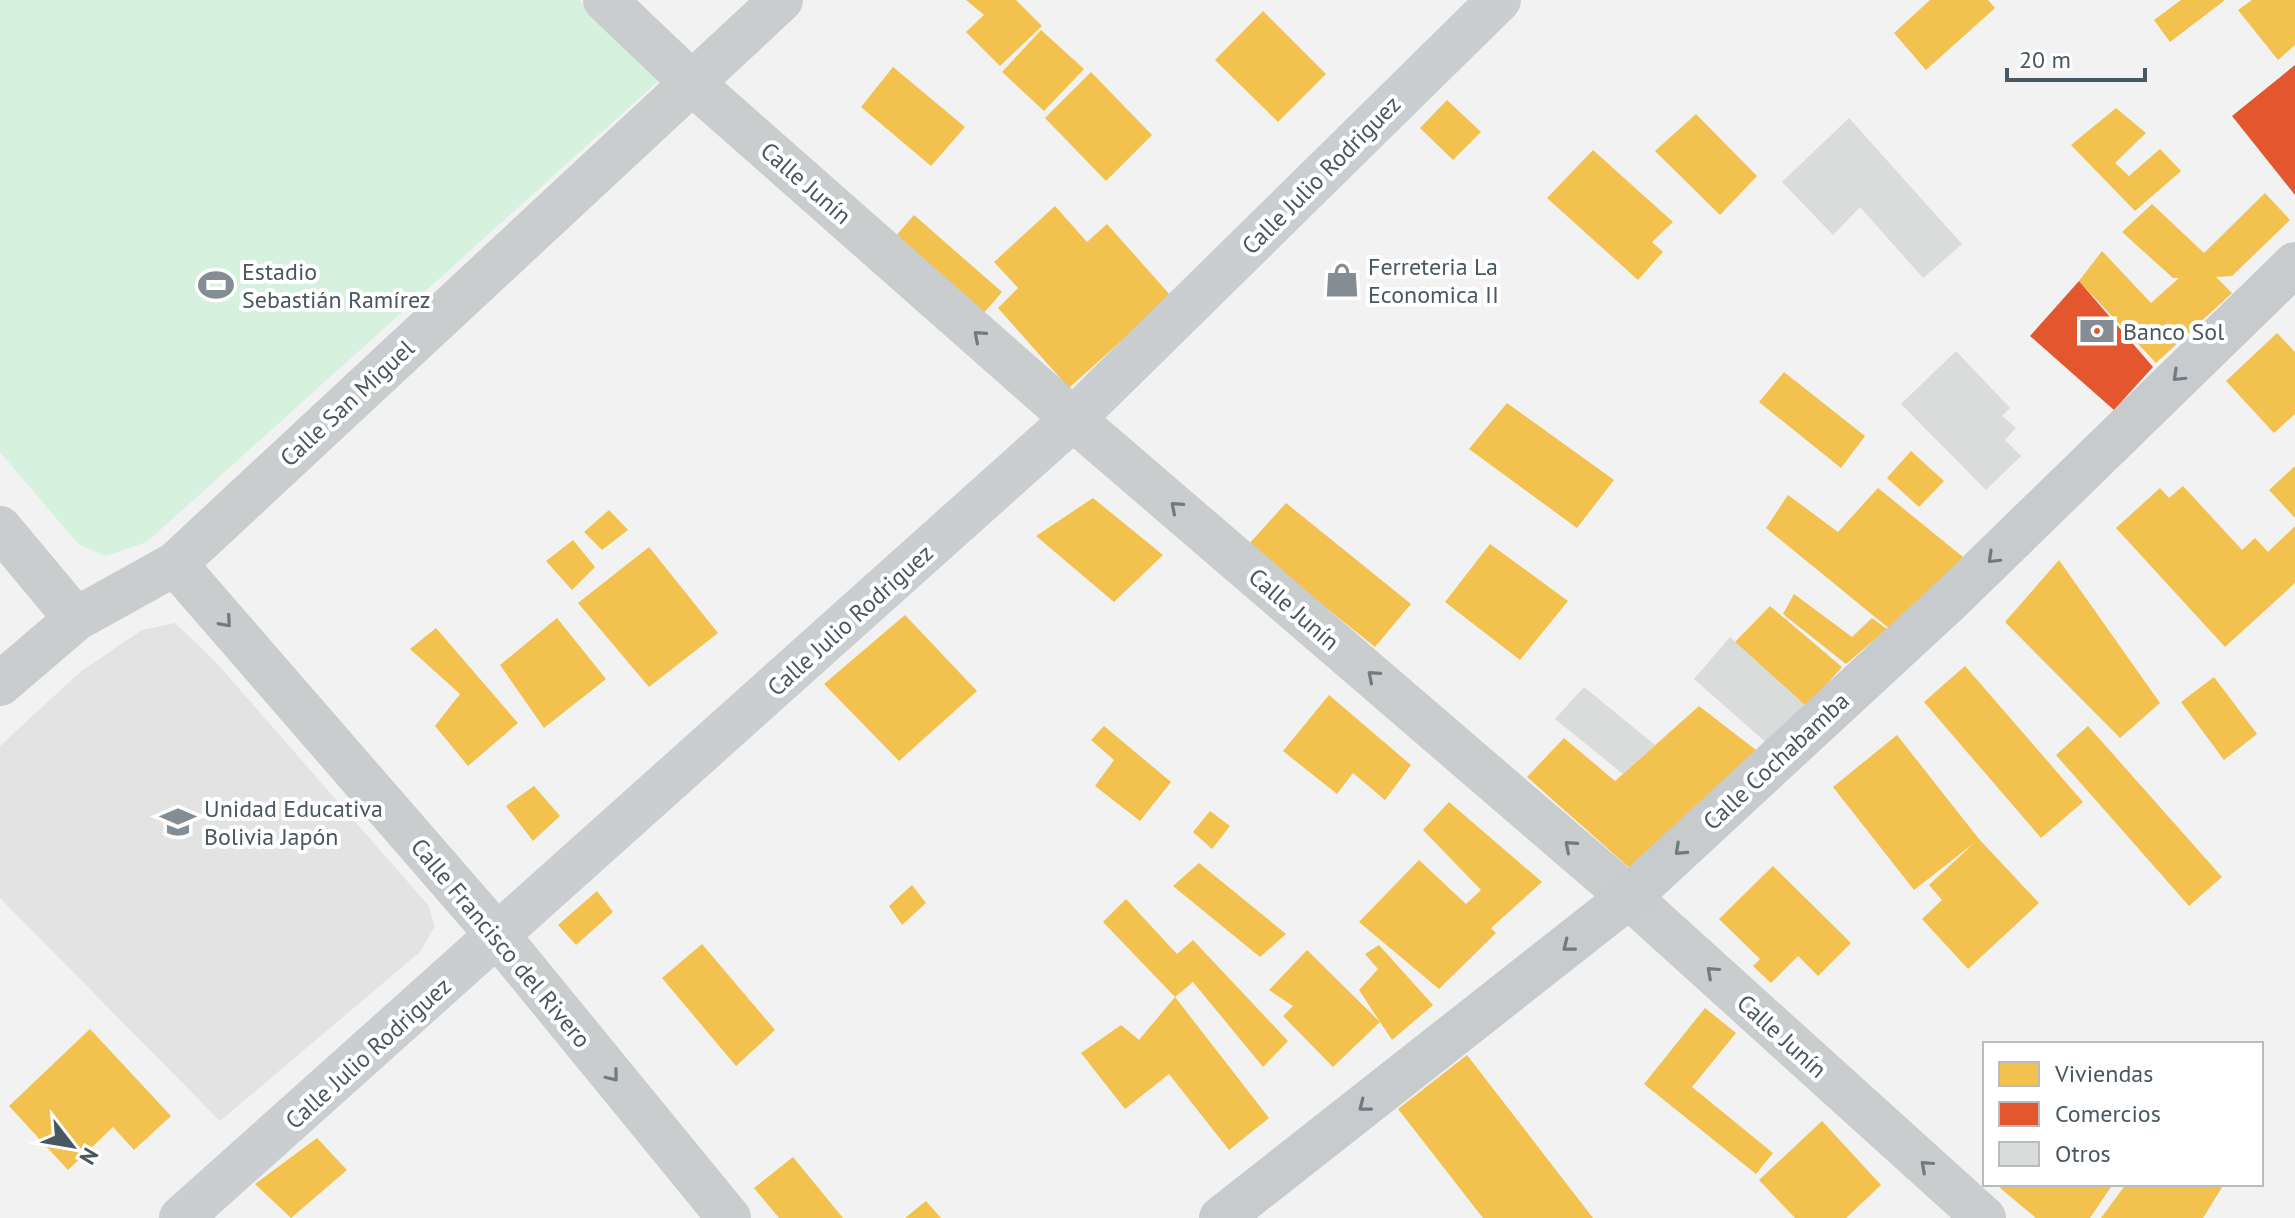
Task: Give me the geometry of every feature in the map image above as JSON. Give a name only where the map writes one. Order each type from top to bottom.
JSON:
[{"type":"main road","name":"Calle Julio Rodriguez","points":[[181,1218],[499,937],[1073,419],[1499,0]]},
{"type":"main road","name":"Calle Cochabamba","points":[[1221,1218],[1629,897],[1951,599],[2295,264]]},
{"type":"street","name":"Calle Junín","points":[[605,0],[692,83],[1073,419],[1629,897],[1984,1218]]},
{"type":"street","name":"Calle San Miguel","points":[[0,684],[76,619],[175,564],[781,0]]},
{"type":"street","points":[[0,528],[76,619]]},
{"type":"street","name":"Calle Francisco del Rivero","points":[[175,564],[499,937],[729,1218]]},
{"type":"shaded area","name":"Unidad Educativa Bolivia Japón","points":[[175,623],[215,661],[428,905],[435,926],[420,952],[220,1121],[0,898],[0,746],[80,672],[142,630]]},
{"type":"green space","name":"Estadio Sebastián Ramírez","points":[[0,0],[579,0],[662,78],[147,542],[106,556],[79,545],[0,452]]},
{"type":"building: Viviendas","points":[[966,0],[1016,0],[1042,26],[1000,66],[966,32],[984,15]]},
{"type":"building: Viviendas","points":[[1930,0],[1988,0],[1995,8],[1926,70],[1894,33]]},
{"type":"building: Viviendas","points":[[2181,0],[2225,0],[2170,42],[2154,20]]},
{"type":"building: Viviendas","points":[[2252,0],[2295,0],[2295,45],[2278,60],[2238,10]]},
{"type":"building: Viviendas","points":[[1263,11],[1326,74],[1278,122],[1215,60]]},
{"type":"building: Viviendas","points":[[1041,30],[1084,69],[1044,111],[1002,72]]},
{"type":"building: Viviendas","points":[[893,67],[965,127],[931,166],[861,107]]},
{"type":"building: Viviendas","points":[[1091,72],[1152,135],[1106,181],[1045,118]]},
{"type":"building: Viviendas","points":[[1447,100],[1481,132],[1453,160],[1420,128]]},
{"type":"building: Viviendas","points":[[2116,108],[2146,133],[2115,163],[2129,176],[2160,149],[2181,171],[2135,211],[2071,145]]},
{"type":"building: Viviendas","points":[[1696,114],[1757,176],[1720,215],[1655,151]]},
{"type":"building: Viviendas","points":[[1593,150],[1673,222],[1652,242],[1663,252],[1638,280],[1547,198]]},
{"type":"building: Viviendas","points":[[2265,193],[2290,220],[2232,276],[2216,277],[2232,293],[2156,363],[2079,281],[2102,251],[2151,303],[2179,278],[2173,278],[2122,232],[2152,204],[2204,253]]},
{"type":"building: Viviendas","points":[[1055,206],[1087,242],[1107,224],[1171,296],[1069,388],[998,308],[1018,288],[994,262]]},
{"type":"building: Viviendas","points":[[914,215],[1002,292],[982,315],[894,238]]},
{"type":"building: Viviendas","points":[[2277,333],[2295,352],[2295,414],[2274,433],[2226,381]]},
{"type":"building: Viviendas","points":[[1784,372],[1865,436],[1841,468],[1759,402]]},
{"type":"building: Viviendas","points":[[1507,403],[1614,480],[1577,528],[1469,449]]},
{"type":"building: Viviendas","points":[[1911,451],[1944,481],[1919,507],[1887,478]]},
{"type":"building: Viviendas","points":[[2295,466],[2295,518],[2269,490]]},
{"type":"building: Viviendas","points":[[2183,486],[2242,550],[2255,538],[2268,552],[2295,526],[2295,583],[2225,647],[2116,528],[2160,488],[2169,498]]},
{"type":"building: Viviendas","points":[[1878,488],[1963,557],[1891,630],[1766,528],[1788,495],[1838,532]]},
{"type":"building: Viviendas","points":[[1093,498],[1163,555],[1114,602],[1036,536]]},
{"type":"building: Viviendas","points":[[1286,503],[1411,604],[1375,647],[1248,545]]},
{"type":"building: Viviendas","points":[[609,510],[628,530],[602,550],[584,532]]},
{"type":"building: Viviendas","points":[[573,540],[595,567],[572,590],[546,561]]},
{"type":"building: Viviendas","points":[[1490,544],[1568,601],[1520,660],[1445,602]]},
{"type":"building: Viviendas","points":[[649,547],[718,633],[649,687],[578,603]]},
{"type":"building: Viviendas","points":[[2059,560],[2160,703],[2120,738],[2005,622]]},
{"type":"building: Viviendas","points":[[1794,594],[1852,637],[1872,618],[1887,629],[1846,664],[1783,614]]},
{"type":"building: Viviendas","points":[[1770,606],[1842,667],[1807,707],[1735,642]]},
{"type":"building: Viviendas","points":[[905,615],[977,691],[899,761],[824,684]]},
{"type":"building: Viviendas","points":[[557,618],[606,679],[544,728],[500,665]]},
{"type":"building: Viviendas","points":[[436,628],[518,723],[468,766],[435,726],[460,694],[410,649]]},
{"type":"building: Viviendas","points":[[1965,666],[2083,802],[2041,838],[1924,702]]},
{"type":"building: Viviendas","points":[[2214,677],[2257,734],[2224,760],[2181,702]]},
{"type":"building: Viviendas","points":[[1329,695],[1411,765],[1385,800],[1353,773],[1337,794],[1283,751]]},
{"type":"building: Viviendas","points":[[1699,706],[1756,750],[1633,871],[1527,777],[1564,738],[1615,781]]},
{"type":"building: Viviendas","points":[[1104,726],[1171,782],[1140,821],[1095,786],[1114,760],[1091,740]]},
{"type":"building: Viviendas","points":[[2088,726],[2222,877],[2189,906],[2056,755]]},
{"type":"building: Viviendas","points":[[1897,735],[1979,839],[2039,903],[1968,969],[1922,919],[1942,900],[1929,885],[1974,843],[1914,890],[1833,787]]},
{"type":"building: Viviendas","points":[[534,786],[560,816],[533,841],[506,806]]},
{"type":"building: Viviendas","points":[[1449,802],[1542,882],[1491,928],[1496,933],[1439,989],[1359,922],[1419,860],[1466,904],[1481,890],[1423,830]]},
{"type":"building: Viviendas","points":[[1210,811],[1230,826],[1212,849],[1193,832]]},
{"type":"building: Viviendas","points":[[1199,863],[1286,934],[1260,957],[1173,886]]},
{"type":"building: Viviendas","points":[[1773,866],[1851,943],[1818,976],[1798,956],[1771,983],[1753,966],[1760,959],[1719,919]]},
{"type":"building: Viviendas","points":[[912,885],[926,903],[902,925],[889,906]]},
{"type":"building: Viviendas","points":[[597,891],[613,912],[576,945],[558,925]]},
{"type":"building: Viviendas","points":[[1126,899],[1177,954],[1193,940],[1288,1041],[1263,1067],[1193,982],[1175,997],[1103,922]]},
{"type":"building: Viviendas","points":[[702,944],[775,1030],[736,1066],[662,978]]},
{"type":"building: Viviendas","points":[[1379,945],[1433,1005],[1392,1040],[1359,990],[1378,969],[1365,954]]},
{"type":"building: Viviendas","points":[[1307,950],[1380,1022],[1333,1067],[1283,1016],[1293,1006],[1269,990]]},
{"type":"building: Viviendas","points":[[1175,997],[1269,1118],[1229,1150],[1169,1074],[1125,1109],[1081,1053],[1121,1025],[1139,1040]]},
{"type":"building: Viviendas","points":[[1705,1008],[1736,1033],[1692,1087],[1773,1153],[1756,1174],[1644,1084]]},
{"type":"building: Viviendas","points":[[90,1029],[171,1116],[134,1150],[113,1127],[68,1170],[9,1106]]},
{"type":"building: Viviendas","points":[[1467,1055],[1593,1218],[1483,1218],[1398,1109]]},
{"type":"building: Viviendas","points":[[1822,1121],[1881,1185],[1846,1218],[1795,1218],[1759,1180]]},
{"type":"building: Viviendas","points":[[317,1138],[347,1170],[291,1218],[255,1184]]},
{"type":"building: Viviendas","points":[[793,1157],[843,1218],[779,1218],[754,1188]]},
{"type":"building: Viviendas","points":[[2112,1186],[2090,1218],[2036,1218],[2000,1188]]},
{"type":"building: Viviendas","points":[[2125,1186],[2223,1186],[2203,1218],[2101,1218]]},
{"type":"building: Viviendas","points":[[926,1201],[941,1218],[905,1218]]},
{"type":"building: Comercios","points":[[2295,65],[2295,195],[2232,116]]},
{"type":"building: Comercios","points":[[2079,281],[2153,367],[2114,410],[2030,336]]},
{"type":"building: Otros","points":[[1849,118],[1962,244],[1923,278],[1860,207],[1833,235],[1782,182]]},
{"type":"building: Otros","points":[[1956,351],[2010,408],[2002,416],[2016,428],[2005,440],[2021,456],[1986,490],[1901,404]]},
{"type":"building: Otros","points":[[1730,637],[1807,707],[1770,746],[1694,679]]},
{"type":"building: Otros","points":[[1584,687],[1655,745],[1623,774],[1555,719]]},
{"type":"place","name":"Ferreteria La Economica II","points":[[1342,280]]},
{"type":"place","name":"Estadio Sebastián Ramírez","points":[[216,285]]},
{"type":"place","name":"Banco Sol","points":[[2097,331]]},
{"type":"place","name":"Unidad Educativa Bolivia Japón","points":[[178,822]]}]
